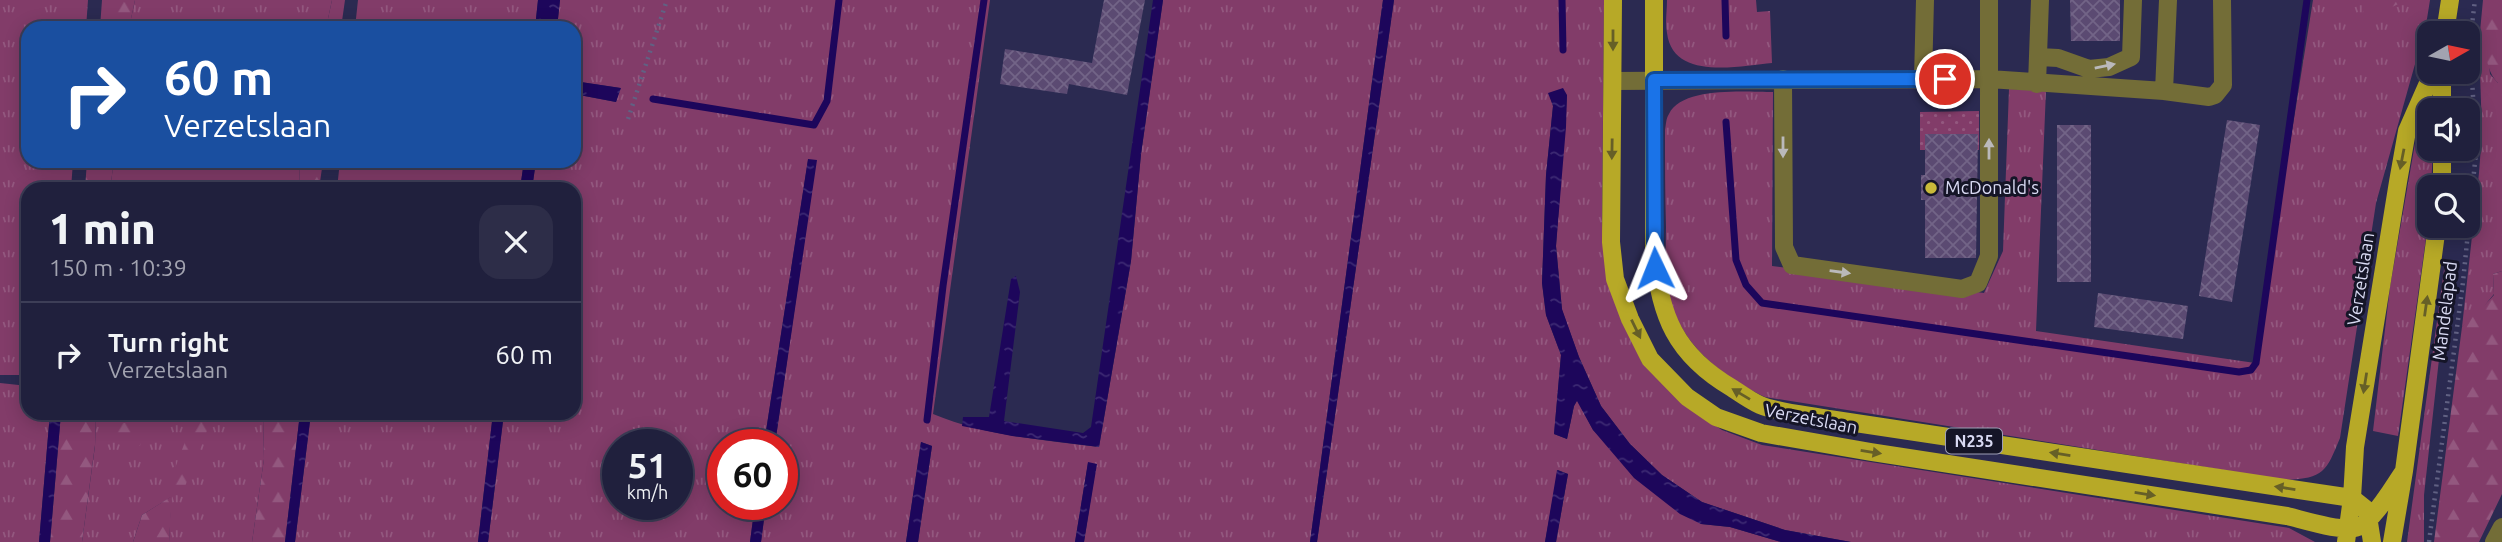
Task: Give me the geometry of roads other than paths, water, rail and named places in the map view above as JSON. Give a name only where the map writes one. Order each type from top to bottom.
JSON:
[{"type":"main road","name":"Verzetslaan","points":[[1613,0],[1611,243],[1615,279],[1630,319],[1650,359],[1687,397],[1716,417],[1761,433],[2287,516],[2347,536],[2355,447],[2407,131],[2428,84]]},
{"type":"main road","name":"Verzetslaan","points":[[1654,0],[1656,285],[1667,317],[1684,350],[1708,374],[1762,406],[1829,419],[2352,498]]},
{"type":"main road","points":[[2447,21],[2450,0]]},
{"type":"main road","points":[[2392,542],[2435,238]]},
{"type":"main road","points":[[2347,536],[2370,518],[2404,471]]},
{"type":"main road","points":[[2352,498],[2367,510],[2372,542]]},
{"type":"street","points":[[1923,79],[1925,0]]},
{"type":"street","points":[[1783,79],[1784,247],[1792,265],[1962,289],[1978,284],[1989,256],[1989,0]]},
{"type":"street","points":[[2037,84],[2040,0]]},
{"type":"street","points":[[2039,57],[2058,58],[2089,69],[2109,67],[2131,58],[2133,0]]},
{"type":"street","points":[[2164,91],[2168,0]]},
{"type":"street","points":[[1613,81],[1989,79],[2164,91],[2209,97],[2215,95],[2222,85],[2222,0]]},
{"type":"street","points":[[2494,542],[2502,527]]},
{"type":"water","points":[[538,0],[560,0],[558,21],[536,21]]},
{"type":"water","points":[[1153,0],[1163,0],[1141,154],[1131,261],[1099,447],[1012,436],[962,426],[963,417],[989,417],[1011,279],[1016,276],[1020,292],[1004,421],[1083,433],[1091,427]]},
{"type":"water","points":[[1383,0],[1394,0],[1317,542],[1310,542]]},
{"type":"water","points":[[581,82],[621,88],[616,102],[581,95]]},
{"type":"water","points":[[1563,88],[1567,95],[1566,127],[1556,246],[1562,309],[1579,357],[1601,406],[1630,444],[1662,475],[1702,502],[1785,530],[1851,542],[1781,542],[1730,527],[1701,524],[1680,514],[1634,478],[1593,430],[1577,401],[1567,439],[1554,434],[1561,355],[1546,315],[1542,283],[1546,175],[1553,106],[1548,93]]},
{"type":"water","points":[[808,159],[817,160],[777,429],[766,429]]},
{"type":"water","points":[[523,168],[535,168],[533,182],[521,182]]},
{"type":"water","points":[[49,420],[60,420],[50,542],[39,542]]},
{"type":"water","points":[[299,420],[310,420],[295,542],[285,542]]},
{"type":"water","points":[[492,420],[503,420],[488,542],[478,542]]},
{"type":"water","points":[[921,442],[932,446],[918,542],[906,542]]},
{"type":"water","points":[[1088,462],[1097,464],[1084,542],[1075,542]]},
{"type":"water","points":[[1557,470],[1568,474],[1556,542],[1545,542]]},
{"type":"water","points":[[753,520],[764,520],[761,542],[750,542]]},
{"type":"waterway","points":[[653,99],[814,125],[827,101],[839,0]]},
{"type":"waterway","points":[[927,420],[943,286],[984,0]]},
{"type":"waterway","points":[[1562,0],[1563,50]]},
{"type":"waterway","points":[[1725,0],[1726,36]]},
{"type":"waterway","points":[[1726,122],[1736,260],[1746,285],[1762,303],[2239,372],[2251,370],[2256,363],[2307,0]]},
{"type":"place","name":"McDonald's","points":[[1931,188]]}]
